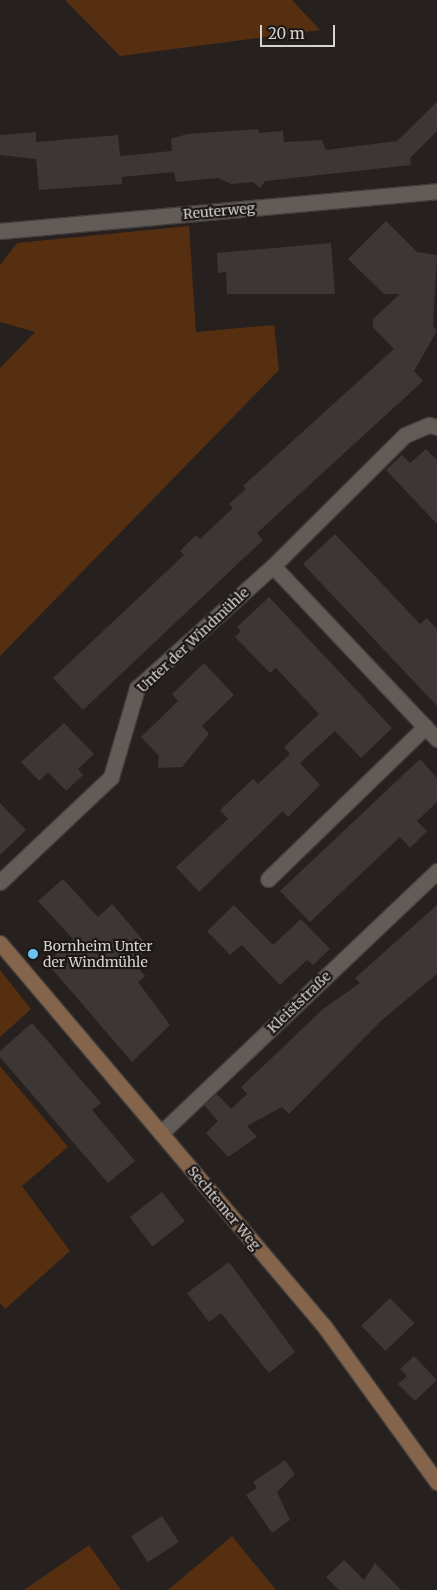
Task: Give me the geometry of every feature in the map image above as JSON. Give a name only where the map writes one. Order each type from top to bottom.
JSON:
[{"type":"street","name":"Reuterweg","points":[[0,231],[437,191]]},
{"type":"street","name":"Unter der Windmühle","points":[[0,882],[111,776],[137,688],[273,566],[405,435],[429,425],[437,427]]},
{"type":"street","points":[[273,566],[437,739]]},
{"type":"street","points":[[268,879],[425,727]]},
{"type":"street","name":"Kleiststraße","points":[[161,1133],[437,870]]},
{"type":"street","name":"Sechtemer Weg","points":[[0,943],[324,1326],[437,1482]]},
{"type":"shaded area","points":[[65,0],[292,0],[320,30],[120,56]]},
{"type":"shaded area","points":[[189,226],[196,332],[274,325],[279,370],[0,656],[0,368],[35,332],[0,322],[0,265],[17,243]]},
{"type":"shaded area","points":[[0,970],[31,1009],[0,1037]]},
{"type":"shaded area","points":[[0,1066],[68,1147],[22,1186],[70,1251],[5,1309],[0,1303]]},
{"type":"shaded area","points":[[232,1536],[276,1590],[168,1590]]},
{"type":"shaded area","points":[[89,1545],[121,1590],[24,1590]]},
{"type":"building","points":[[437,102],[437,131],[410,158],[411,165],[265,181],[260,188],[253,182],[231,184],[218,178],[176,182],[174,172],[122,177],[122,184],[39,190],[36,159],[0,155],[0,135],[36,132],[36,142],[118,135],[120,156],[172,151],[171,139],[187,134],[258,129],[259,133],[283,131],[284,142],[322,140],[326,150],[397,141]]},
{"type":"building","points":[[386,221],[417,252],[437,255],[433,326],[437,331],[414,371],[423,381],[257,533],[263,540],[83,710],[53,678],[184,555],[180,551],[196,535],[200,539],[233,508],[229,504],[246,489],[243,486],[394,349],[373,327],[373,319],[400,294],[384,294],[348,259]]},
{"type":"building","points":[[331,243],[335,294],[227,294],[226,272],[218,273],[217,253]]},
{"type":"building","points":[[426,449],[437,460],[437,524],[386,470],[402,455],[410,463]]},
{"type":"building","points":[[335,534],[420,624],[427,618],[437,629],[437,706],[303,564]]},
{"type":"building","points":[[269,597],[392,728],[361,758],[335,731],[300,763],[320,785],[288,817],[283,811],[199,892],[176,867],[228,819],[220,810],[253,779],[258,784],[290,754],[284,747],[319,714],[276,668],[270,673],[235,637],[241,631],[237,627]]},
{"type":"building","points":[[204,663],[234,695],[202,726],[209,734],[182,767],[158,768],[159,756],[141,737],[178,701],[172,694]]},
{"type":"building","points":[[64,723],[94,754],[78,769],[83,775],[66,791],[48,772],[39,781],[21,762]]},
{"type":"building","points":[[420,759],[437,778],[437,802],[417,821],[427,831],[410,848],[400,837],[310,922],[280,891]]},
{"type":"building","points":[[0,803],[26,830],[0,855]]},
{"type":"building","points":[[63,879],[98,917],[112,904],[149,947],[133,962],[145,976],[138,982],[170,1025],[132,1062],[47,963],[73,939],[38,901]]},
{"type":"building","points":[[234,905],[273,945],[301,919],[330,949],[313,965],[307,960],[280,985],[242,945],[230,955],[207,931]]},
{"type":"building","points":[[437,905],[437,974],[381,1021],[289,1114],[282,1107],[247,1126],[257,1137],[228,1157],[206,1133],[218,1121],[204,1105],[217,1094],[231,1109],[247,1094],[241,1087],[323,1009],[360,983],[355,978]]},
{"type":"building","points":[[32,1023],[101,1103],[92,1110],[135,1161],[108,1183],[0,1057],[0,1051]]},
{"type":"building","points":[[162,1192],[185,1221],[152,1246],[130,1217]]},
{"type":"building","points":[[229,1262],[295,1352],[269,1373],[221,1313],[209,1322],[187,1293]]},
{"type":"building","points":[[390,1298],[414,1323],[386,1351],[361,1326]]},
{"type":"building","points":[[414,1356],[437,1380],[415,1401],[398,1384],[407,1376],[400,1369]]},
{"type":"building","points":[[285,1460],[295,1474],[277,1492],[290,1520],[272,1533],[246,1495],[257,1488],[253,1482]]},
{"type":"building","points":[[162,1516],[179,1542],[148,1562],[131,1536]]},
{"type":"building","points":[[344,1560],[364,1580],[375,1563],[401,1590],[339,1590],[326,1577]]},
{"type":"place","name":"Bornheim Unter der Windmühle","points":[[33,954]]}]
